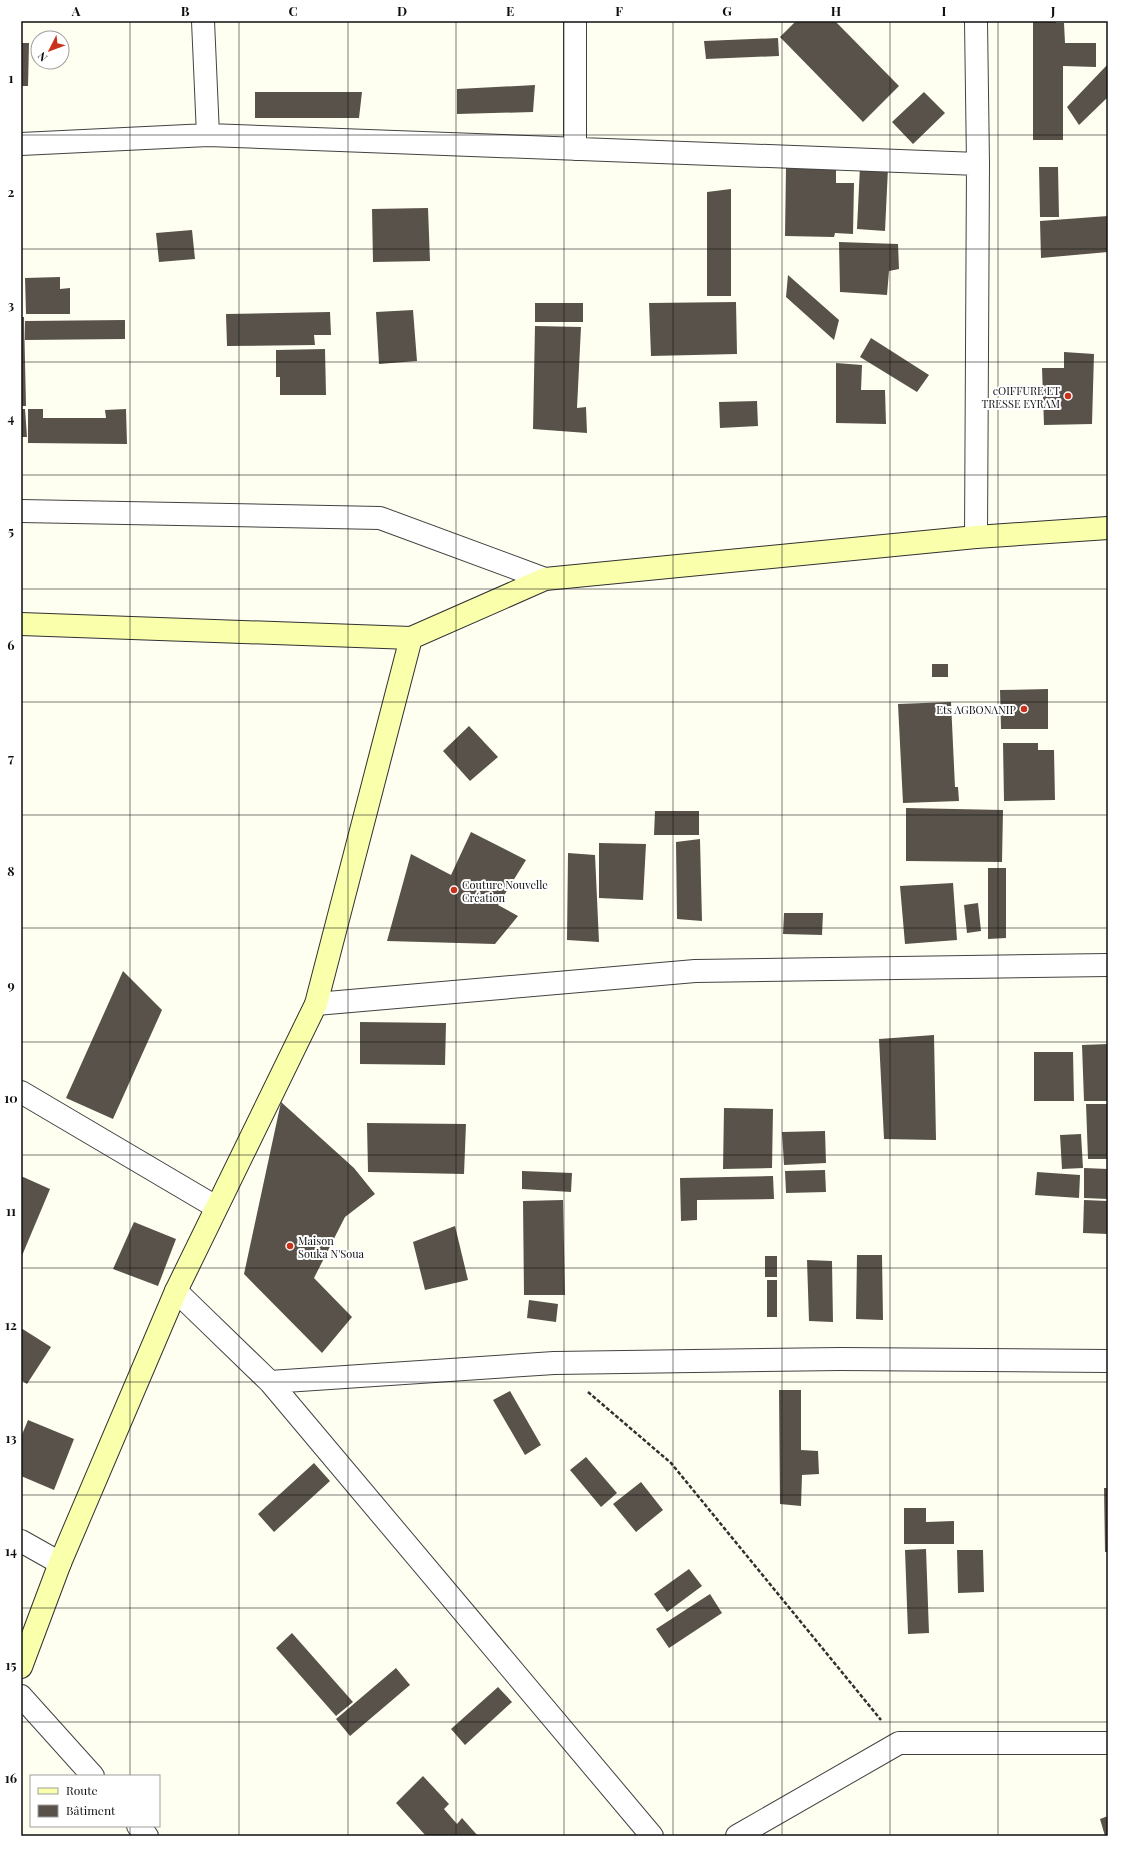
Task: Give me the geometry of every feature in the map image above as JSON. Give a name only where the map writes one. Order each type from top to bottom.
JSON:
[{"type":"street","points":[[203,21],[208,135]]},
{"type":"street","points":[[574,21],[575,149]]},
{"type":"street","points":[[976,21],[978,164],[976,537]]},
{"type":"street","points":[[21,144],[208,135],[978,164]]},
{"type":"street","points":[[21,511],[380,518],[545,579]]},
{"type":"street","points":[[21,624],[411,638],[545,579],[976,537],[1108,528]]},
{"type":"street","points":[[21,1667],[60,1563],[176,1291],[316,1004],[411,638]]},
{"type":"street","points":[[316,1004],[695,971],[1108,965]]},
{"type":"street","points":[[21,1092],[216,1207]]},
{"type":"street","points":[[176,1291],[270,1382],[652,1836]]},
{"type":"street","points":[[270,1382],[554,1363],[840,1359],[1108,1361]]},
{"type":"street","points":[[21,1541],[60,1563]]},
{"type":"street","points":[[21,1696],[92,1775]]},
{"type":"street","points":[[737,1836],[899,1743],[1108,1743]]},
{"type":"street","points":[[139,1827],[148,1836]]},
{"type":"path","points":[[554,1363],[671,1463],[899,1743]]},
{"type":"building","points":[[796,21],[835,21],[899,86],[863,122],[780,37]]},
{"type":"building","points":[[1033,21],[1056,21],[1056,23],[1064,23],[1065,43],[1096,43],[1096,67],[1063,66],[1063,140],[1033,140]]},
{"type":"building","points":[[778,38],[779,56],[706,59],[704,41]]},
{"type":"building","points":[[21,43],[29,43],[28,86],[21,86]]},
{"type":"building","points":[[1108,64],[1108,97],[1079,125],[1067,107]]},
{"type":"building","points":[[535,85],[533,112],[457,114],[457,89]]},
{"type":"building","points":[[255,92],[362,92],[359,118],[255,118]]},
{"type":"building","points":[[924,92],[945,113],[913,144],[892,122]]},
{"type":"building","points":[[860,166],[888,168],[885,231],[857,229]]},
{"type":"building","points":[[1039,167],[1058,167],[1059,217],[1040,217]]},
{"type":"building","points":[[786,168],[836,169],[836,183],[854,183],[853,234],[835,233],[834,237],[785,236]]},
{"type":"building","points":[[731,189],[731,296],[707,296],[707,192]]},
{"type":"building","points":[[428,208],[430,261],[373,262],[372,209]]},
{"type":"building","points":[[1108,216],[1108,252],[1041,258],[1040,221]]},
{"type":"building","points":[[192,230],[195,259],[159,262],[156,233]]},
{"type":"building","points":[[839,242],[898,244],[899,269],[889,271],[887,295],[840,292]]},
{"type":"building","points":[[788,275],[839,320],[834,340],[786,297]]},
{"type":"building","points":[[60,277],[60,289],[70,288],[70,314],[26,314],[25,278]]},
{"type":"building","points":[[736,302],[737,354],[651,356],[649,303]]},
{"type":"building","points":[[535,303],[583,303],[583,322],[535,322]]},
{"type":"building","points":[[413,310],[417,361],[379,364],[376,312]]},
{"type":"building","points":[[330,312],[331,335],[314,335],[315,345],[227,346],[226,314]]},
{"type":"building","points":[[21,317],[24,317],[26,406],[21,406]]},
{"type":"building","points":[[125,320],[125,339],[25,340],[25,321]]},
{"type":"building","points":[[535,326],[581,327],[577,408],[586,407],[587,433],[533,429]]},
{"type":"building","points":[[871,338],[929,375],[917,392],[860,357]]},
{"type":"building","points":[[325,349],[326,395],[280,395],[280,377],[276,377],[276,350]]},
{"type":"building","name":"cOIFFURE ET TRESSE EYRAM","points":[[1064,352],[1094,354],[1092,424],[1044,425],[1042,368],[1064,368]]},
{"type":"building","points":[[836,363],[862,365],[861,390],[885,390],[886,424],[836,423]]},
{"type":"building","points":[[757,401],[758,426],[720,428],[719,402]]},
{"type":"building","points":[[21,409],[25,409],[27,437],[21,437]]},
{"type":"building","points":[[28,409],[43,409],[43,418],[106,418],[105,410],[126,409],[127,444],[28,443]]},
{"type":"building","points":[[932,664],[948,664],[948,677],[932,677]]},
{"type":"building","name":"Ets AGBONANIP","points":[[1048,689],[1048,729],[1001,729],[1000,690]]},
{"type":"building","points":[[951,702],[955,787],[958,787],[959,801],[903,803],[898,704]]},
{"type":"building","points":[[469,726],[498,757],[470,781],[443,751]]},
{"type":"building","points":[[1003,743],[1038,743],[1038,750],[1054,750],[1055,800],[1004,801]]},
{"type":"building","points":[[906,808],[1003,810],[1002,862],[906,861]]},
{"type":"building","points":[[655,811],[699,811],[699,835],[654,835]]},
{"type":"building","name":"Couture Nouvelle Création","points":[[471,832],[526,860],[498,905],[518,916],[495,944],[387,941],[411,854],[451,875]]},
{"type":"building","points":[[700,839],[702,921],[677,919],[676,842]]},
{"type":"building","points":[[599,843],[646,844],[643,900],[599,898]]},
{"type":"building","points":[[568,853],[595,855],[599,942],[567,940]]},
{"type":"building","points":[[988,868],[1006,868],[1006,938],[988,939]]},
{"type":"building","points":[[953,883],[957,940],[905,944],[900,886]]},
{"type":"building","points":[[978,903],[981,931],[967,933],[964,905]]},
{"type":"building","points":[[784,913],[823,913],[822,935],[783,934]]},
{"type":"building","points":[[123,971],[162,1010],[113,1119],[66,1098]]},
{"type":"building","points":[[360,1022],[446,1023],[445,1065],[360,1064]]},
{"type":"building","points":[[934,1035],[936,1140],[884,1139],[879,1039]]},
{"type":"building","points":[[1108,1044],[1108,1101],[1084,1101],[1082,1045]]},
{"type":"building","points":[[1034,1052],[1073,1052],[1074,1101],[1034,1101]]},
{"type":"building","name":"Maison Souka N'Soua","points":[[281,1102],[354,1168],[375,1194],[345,1217],[314,1278],[352,1317],[322,1353],[244,1274]]},
{"type":"building","points":[[1086,1104],[1108,1104],[1108,1159],[1088,1159]]},
{"type":"building","points":[[724,1108],[773,1109],[772,1168],[723,1169]]},
{"type":"building","points":[[367,1123],[466,1124],[464,1174],[368,1172]]},
{"type":"building","points":[[825,1131],[826,1163],[784,1165],[782,1132]]},
{"type":"building","points":[[1081,1134],[1083,1168],[1062,1169],[1060,1135]]},
{"type":"building","points":[[1084,1168],[1108,1169],[1108,1199],[1084,1198]]},
{"type":"building","points":[[825,1170],[826,1192],[786,1193],[785,1171]]},
{"type":"building","points":[[522,1171],[572,1173],[571,1192],[522,1189]]},
{"type":"building","points":[[1037,1172],[1080,1175],[1079,1198],[1035,1195]]},
{"type":"building","points":[[21,1176],[50,1189],[21,1258]]},
{"type":"building","points":[[773,1176],[774,1199],[697,1200],[697,1220],[681,1221],[680,1178]]},
{"type":"building","points":[[563,1200],[565,1295],[524,1295],[523,1201]]},
{"type":"building","points":[[1084,1200],[1108,1201],[1108,1234],[1083,1233]]},
{"type":"building","points":[[134,1222],[176,1239],[158,1286],[113,1269]]},
{"type":"building","points":[[455,1226],[468,1280],[425,1290],[413,1242]]},
{"type":"building","points":[[857,1255],[882,1255],[883,1320],[856,1319]]},
{"type":"building","points":[[765,1256],[777,1256],[777,1277],[765,1277]]},
{"type":"building","points":[[807,1260],[832,1261],[833,1322],[809,1321]]},
{"type":"building","points":[[767,1280],[777,1280],[777,1317],[767,1317]]},
{"type":"building","points":[[529,1300],[558,1304],[556,1322],[527,1318]]},
{"type":"building","points":[[21,1328],[51,1347],[27,1384],[21,1380]]},
{"type":"building","points":[[779,1390],[801,1390],[801,1450],[818,1451],[819,1474],[802,1475],[801,1506],[780,1504]]},
{"type":"building","points":[[510,1391],[541,1445],[525,1455],[493,1400]]},
{"type":"building","points":[[28,1420],[74,1439],[54,1490],[21,1476],[21,1437]]},
{"type":"building","points":[[586,1457],[617,1493],[601,1507],[570,1470]]},
{"type":"building","points":[[314,1463],[330,1481],[274,1532],[258,1514]]},
{"type":"building","points":[[641,1482],[663,1510],[636,1532],[613,1504]]},
{"type":"building","points":[[1104,1488],[1108,1488],[1108,1552],[1105,1552]]},
{"type":"building","points":[[904,1508],[926,1508],[926,1522],[954,1521],[954,1544],[904,1544]]},
{"type":"building","points":[[926,1549],[929,1633],[908,1634],[905,1550]]},
{"type":"building","points":[[957,1550],[983,1550],[984,1592],[958,1593]]},
{"type":"building","points":[[689,1569],[702,1586],[667,1612],[654,1594]]},
{"type":"building","points":[[710,1594],[722,1613],[669,1648],[656,1629]]},
{"type":"building","points":[[292,1633],[353,1702],[336,1716],[276,1648]]},
{"type":"building","points":[[396,1668],[410,1685],[350,1736],[336,1719]]},
{"type":"building","points":[[498,1687],[512,1702],[465,1745],[451,1729]]},
{"type":"building","points":[[423,1776],[449,1804],[444,1809],[457,1824],[462,1818],[478,1836],[426,1836],[396,1803]]},
{"type":"building","points":[[1108,1816],[1108,1836],[1105,1836],[1100,1819]]},
{"type":"place","name":"cOIFFURE ET TRESSE EYRAM","points":[[1068,396]]},
{"type":"place","name":"Ets AGBONANIP","points":[[1024,709]]},
{"type":"place","name":"Couture Nouvelle Création","points":[[454,890]]},
{"type":"place","name":"Maison Souka N'Soua","points":[[290,1246]]}]
